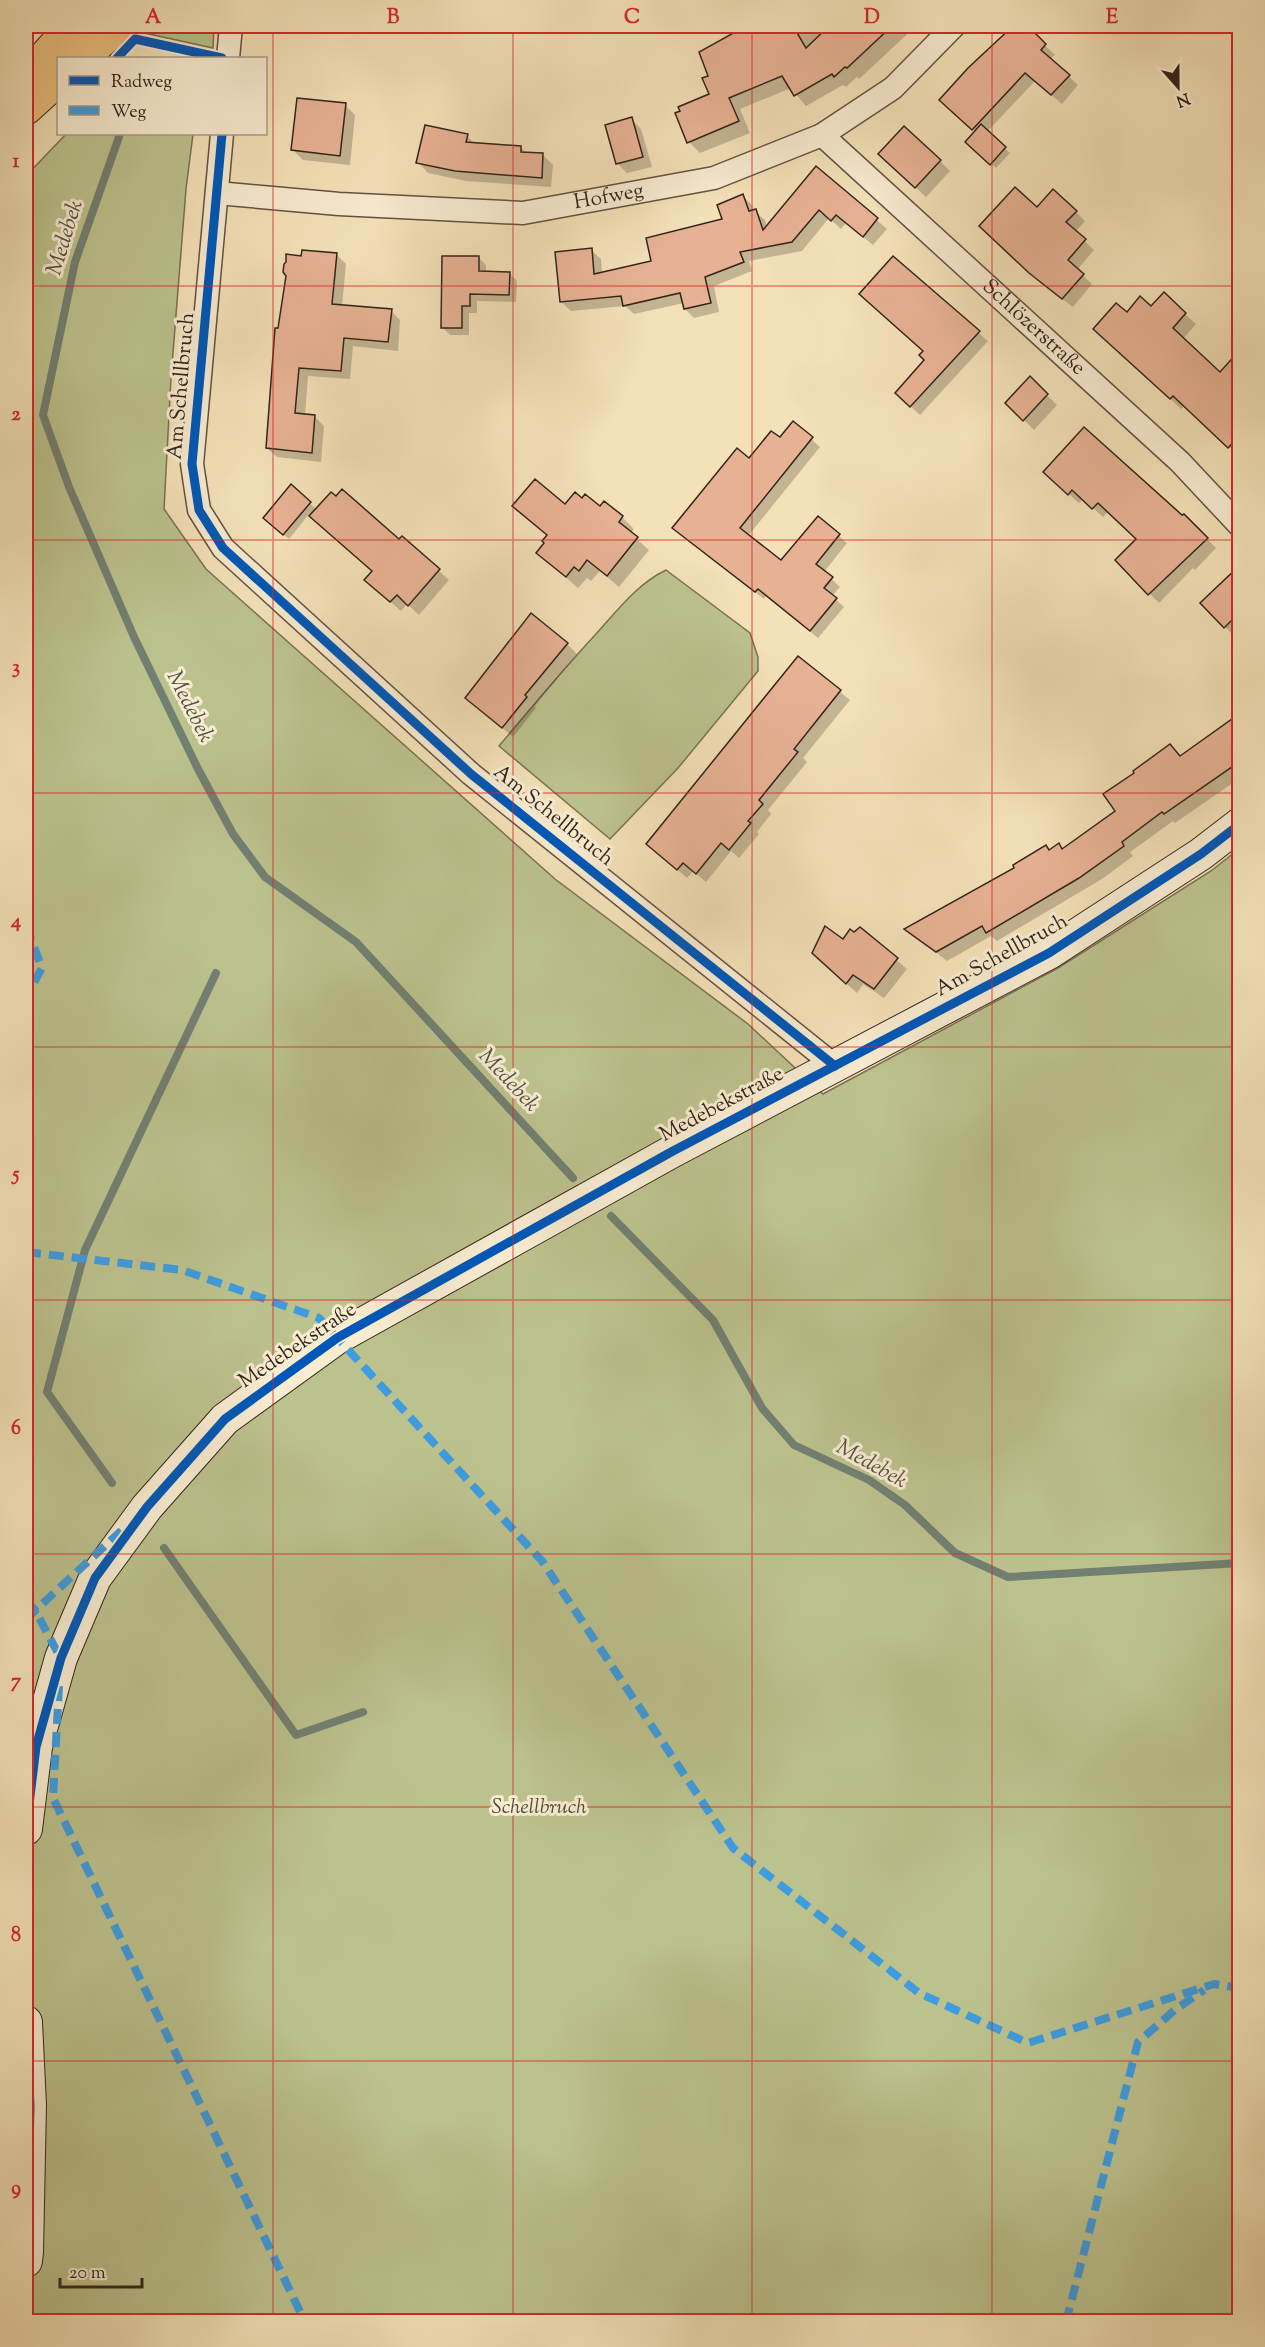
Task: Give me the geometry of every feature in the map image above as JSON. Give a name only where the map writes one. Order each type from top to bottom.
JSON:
[{"type":"highway","points":[[26,78],[73,26]]},
{"type":"highway","points":[[82,57],[118,26]]},
{"type":"highway","points":[[26,108],[57,79]]},
{"type":"street","points":[[228,57],[231,26]]},
{"type":"street","name":"Hofweg","points":[[217,193],[339,204],[523,213],[714,178],[822,135],[893,88],[954,26]]},
{"type":"street","name":"Am Schellbruch","points":[[222,135],[192,464],[199,510],[223,548],[471,774],[835,1066],[1049,953],[1201,854],[1239,824]]},
{"type":"street","name":"Schlözerstraße","points":[[822,135],[1180,462],[1239,526]]},
{"type":"street","name":"Medebekstraße","points":[[26,1829],[36,1747],[61,1658],[95,1578],[147,1507],[225,1419],[337,1338],[673,1151],[835,1066]]},
{"type":"street","points":[[26,2022],[30,2105],[26,2261]]},
{"type":"green space","points":[[136,26],[214,26],[213,48],[131,30]]},
{"type":"green space","name":"Schellbruch","points":[[65,135],[193,135],[186,189],[171,378],[164,509],[206,569],[555,879],[748,1024],[823,1094],[1058,968],[1211,871],[1239,849],[1239,2321],[26,2321],[26,176]]},
{"type":"green space","points":[[666,570],[750,633],[758,657],[758,671],[678,768],[610,839],[499,746],[619,608],[637,590]]},
{"type":"building","points":[[746,26],[793,26],[806,48],[829,26],[892,26],[847,68],[845,67],[834,77],[832,74],[794,96],[782,76],[729,98],[739,121],[687,143],[675,113],[680,111],[678,107],[709,94],[702,78],[708,76],[699,52]]},
{"type":"building","points":[[1013,26],[1028,26],[1046,44],[1041,50],[1070,75],[1051,95],[1025,73],[972,130],[939,100],[968,68]]},
{"type":"building","points":[[297,98],[346,103],[340,156],[291,150]]},
{"type":"building","points":[[632,117],[643,157],[616,164],[605,125]]},
{"type":"building","points":[[981,124],[1006,147],[990,165],[965,142]]},
{"type":"building","points":[[425,125],[468,134],[466,142],[521,146],[521,152],[543,153],[542,178],[455,171],[416,163]]},
{"type":"building","points":[[904,126],[941,160],[915,188],[878,154]]},
{"type":"building","points":[[816,166],[878,218],[863,237],[836,215],[831,221],[819,210],[792,242],[740,252],[744,262],[705,277],[711,303],[684,309],[680,293],[623,306],[621,296],[560,302],[555,252],[592,248],[594,274],[651,261],[646,238],[722,219],[717,205],[743,194],[749,211],[756,209],[763,230]]},
{"type":"building","points":[[1015,187],[1037,207],[1053,189],[1077,211],[1066,222],[1086,239],[1068,260],[1084,274],[1062,299],[1029,273],[979,226]]},
{"type":"building","points":[[302,250],[337,253],[332,304],[392,309],[388,342],[344,338],[341,371],[299,368],[295,413],[315,415],[312,453],[266,448],[275,328],[278,328],[286,276],[283,272],[284,264],[286,254],[301,256]]},
{"type":"building","points":[[442,256],[479,256],[479,271],[510,272],[509,295],[470,294],[470,306],[462,306],[462,328],[441,328]]},
{"type":"building","points":[[893,256],[980,331],[910,407],[895,393],[924,360],[919,355],[923,351],[859,294]]},
{"type":"building","points":[[1164,292],[1186,313],[1173,328],[1220,372],[1239,351],[1239,436],[1228,448],[1173,396],[1170,399],[1093,329],[1116,303],[1127,312],[1140,296],[1151,306]]},
{"type":"building","points":[[1030,376],[1048,394],[1023,421],[1005,403]]},
{"type":"building","points":[[793,421],[813,437],[740,528],[781,560],[818,516],[840,534],[816,564],[833,577],[824,588],[837,598],[810,631],[758,589],[755,592],[672,528],[737,448],[749,458],[771,431],[780,437]]},
{"type":"building","points":[[1084,427],[1182,515],[1184,514],[1208,538],[1148,595],[1115,560],[1136,539],[1098,503],[1092,509],[1072,490],[1068,495],[1043,472]]},
{"type":"building","points":[[535,479],[565,504],[575,492],[582,498],[585,494],[600,506],[604,501],[623,516],[619,522],[638,537],[607,576],[587,560],[579,571],[574,567],[566,577],[536,553],[547,535],[512,506]]},
{"type":"building","points":[[291,484],[311,502],[283,535],[263,518]]},
{"type":"building","points":[[342,489],[399,539],[402,536],[440,569],[408,606],[397,595],[390,602],[364,580],[372,571],[309,516],[331,492],[336,496]]},
{"type":"building","points":[[1239,566],[1239,613],[1224,628],[1200,603]]},
{"type":"building","points":[[531,613],[568,643],[525,695],[527,697],[502,728],[465,698]]},
{"type":"building","points":[[798,656],[841,690],[794,749],[798,752],[759,800],[763,804],[748,821],[751,823],[729,850],[721,843],[696,874],[683,863],[677,870],[646,844]]},
{"type":"building","points":[[1239,714],[1239,762],[1164,814],[1162,812],[1122,842],[1124,846],[1079,878],[986,933],[982,926],[936,952],[904,929],[1014,868],[1013,865],[1046,845],[1049,850],[1059,843],[1062,849],[1115,811],[1103,794],[1134,773],[1133,771],[1170,744],[1180,756]]},
{"type":"building","points":[[825,926],[843,939],[850,929],[854,932],[860,927],[898,958],[874,989],[853,975],[846,984],[812,953]]},
{"type":"waterway","name":"Medebek","points":[[120,135],[75,262],[43,415],[69,487],[134,637],[198,769],[233,834],[265,877],[356,942],[573,1178]]},
{"type":"waterway","points":[[112,1483],[47,1392],[85,1250],[216,973]]},
{"type":"waterway","name":"Medebek","points":[[611,1216],[713,1320],[762,1408],[794,1445],[869,1480],[905,1505],[955,1553],[1008,1577],[1240,1563]]},
{"type":"waterway","points":[[164,1548],[296,1735],[363,1712]]},
{"type":"marked path","points":[[26,926],[42,968],[26,997]]},
{"type":"marked path","points":[[26,1252],[182,1270],[319,1318],[542,1561],[733,1848],[919,1993],[1028,2043],[1214,1984],[1240,1988]]},
{"type":"marked path","points":[[26,1619],[122,1530]]},
{"type":"marked path","points":[[26,1600],[35,1610],[61,1659]]},
{"type":"marked path","points":[[59,1686],[53,1798],[305,2322]]},
{"type":"marked path","points":[[1066,2322],[1138,2042],[1176,2009],[1204,1990]]},
{"type":"cycle path","points":[[118,57],[135,39],[217,57]]},
{"type":"cycle path","points":[[222,135],[192,464],[199,510],[223,548],[471,774],[835,1066]]},
{"type":"cycle path","points":[[26,1829],[36,1747],[61,1658],[95,1578],[147,1507],[225,1419],[337,1338],[673,1151],[1049,953],[1201,854],[1240,824]]},
{"type":"cycle path","points":[[26,2022],[30,2105],[26,2261]]}]
